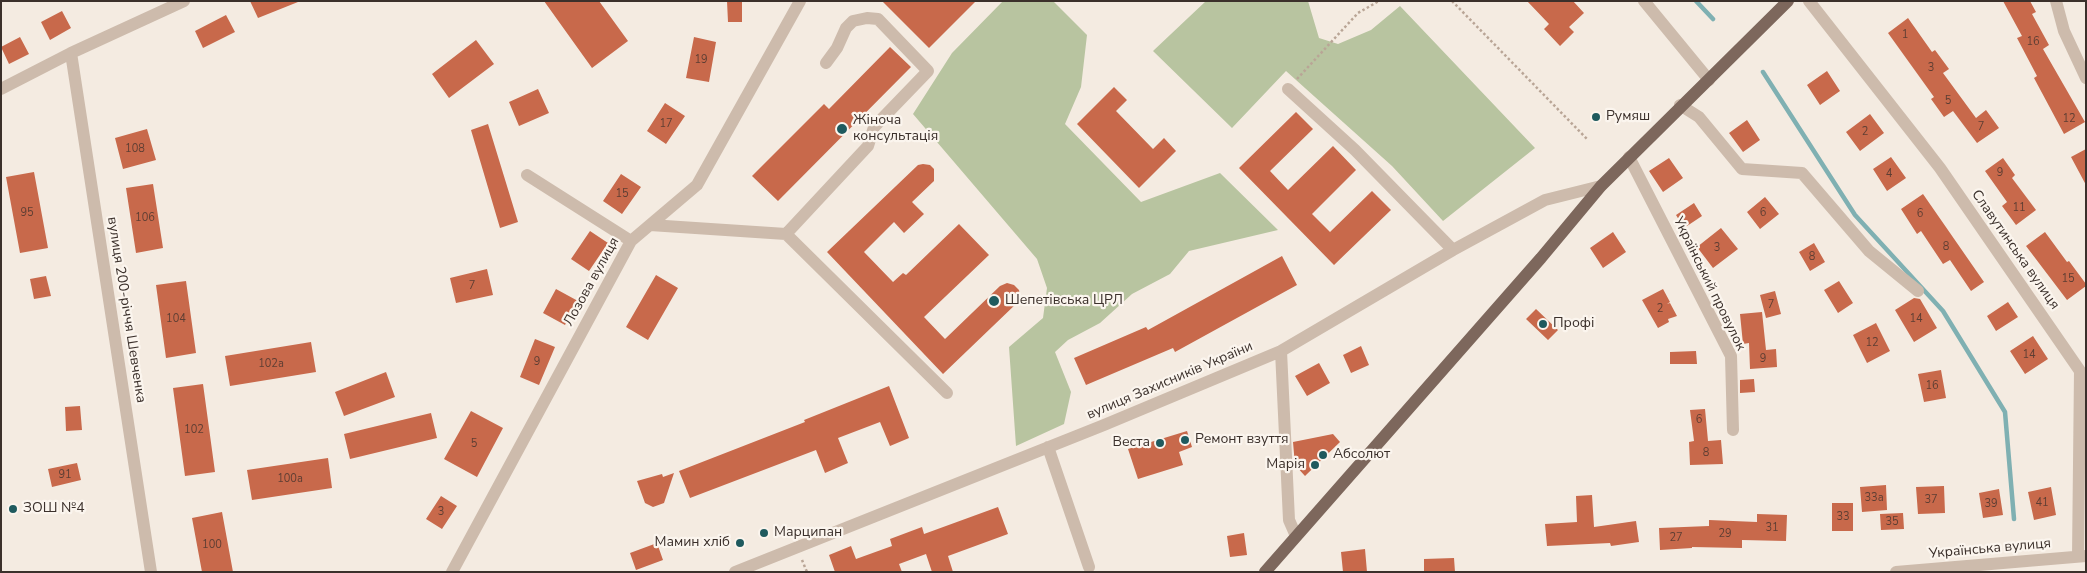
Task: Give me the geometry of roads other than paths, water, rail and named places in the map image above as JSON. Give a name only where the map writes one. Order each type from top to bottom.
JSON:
[{"type":"main road","points":[[1265,572],[1601,186],[1680,105],[1710,80],[1788,1]]},
{"type":"street","points":[[1,89],[71,53],[184,1]]},
{"type":"street","name":"Лозова вулиця","points":[[452,572],[631,241],[697,185],[800,1]]},
{"type":"street","points":[[1644,1],[1710,80]]},
{"type":"street","name":"Славутинська вулиця","points":[[1809,1],[1940,168],[2083,371],[2082,556]]},
{"type":"street","points":[[2056,1],[2064,31],[2086,78]]},
{"type":"street","points":[[786,234],[868,146],[874,126],[928,71],[878,19],[867,18],[853,21],[846,28],[837,48],[826,64]]},
{"type":"street","name":"вулиця 200-річчя Шевченка","points":[[71,53],[151,572]]},
{"type":"street","points":[[1288,89],[1355,150],[1453,250]]},
{"type":"street","points":[[1680,105],[1698,117],[1742,169],[1802,173],[1869,251],[1918,291]]},
{"type":"street","name":"Український провулок","points":[[1629,157],[1731,356],[1733,430]]},
{"type":"street","points":[[527,176],[631,241]]},
{"type":"street","name":"вулиця Захисників України","points":[[735,572],[1282,351],[1453,250],[1545,200],[1601,186]]},
{"type":"street","points":[[650,225],[786,234],[947,393]]},
{"type":"street","points":[[1282,351],[1289,520],[1296,536]]},
{"type":"street","points":[[1048,447],[1089,566]]},
{"type":"street","name":"Українська вулиця","points":[[1896,572],[2082,556]]},
{"type":"waterway","points":[[1696,1],[1713,19]]},
{"type":"waterway","points":[[1763,72],[1855,215],[1943,311],[2005,412],[2014,519]]},
{"type":"place","name":"Румяш","points":[[1596,117]]},
{"type":"place","name":"Жіноча консультація","points":[[842,129]]},
{"type":"place","name":"Шепетівська ЦРЛ","points":[[994,301]]},
{"type":"place","name":"Профі","points":[[1543,324]]},
{"type":"place","name":"Ремонт взуття","points":[[1185,440]]},
{"type":"place","name":"Веста","points":[[1160,443]]},
{"type":"place","name":"Абсолют","points":[[1323,455]]},
{"type":"place","name":"Марія","points":[[1315,465]]},
{"type":"place","name":"ЗОШ №4","points":[[13,509]]},
{"type":"place","name":"Марципан","points":[[764,533]]},
{"type":"place","name":"Мамин хліб","points":[[740,543]]}]
